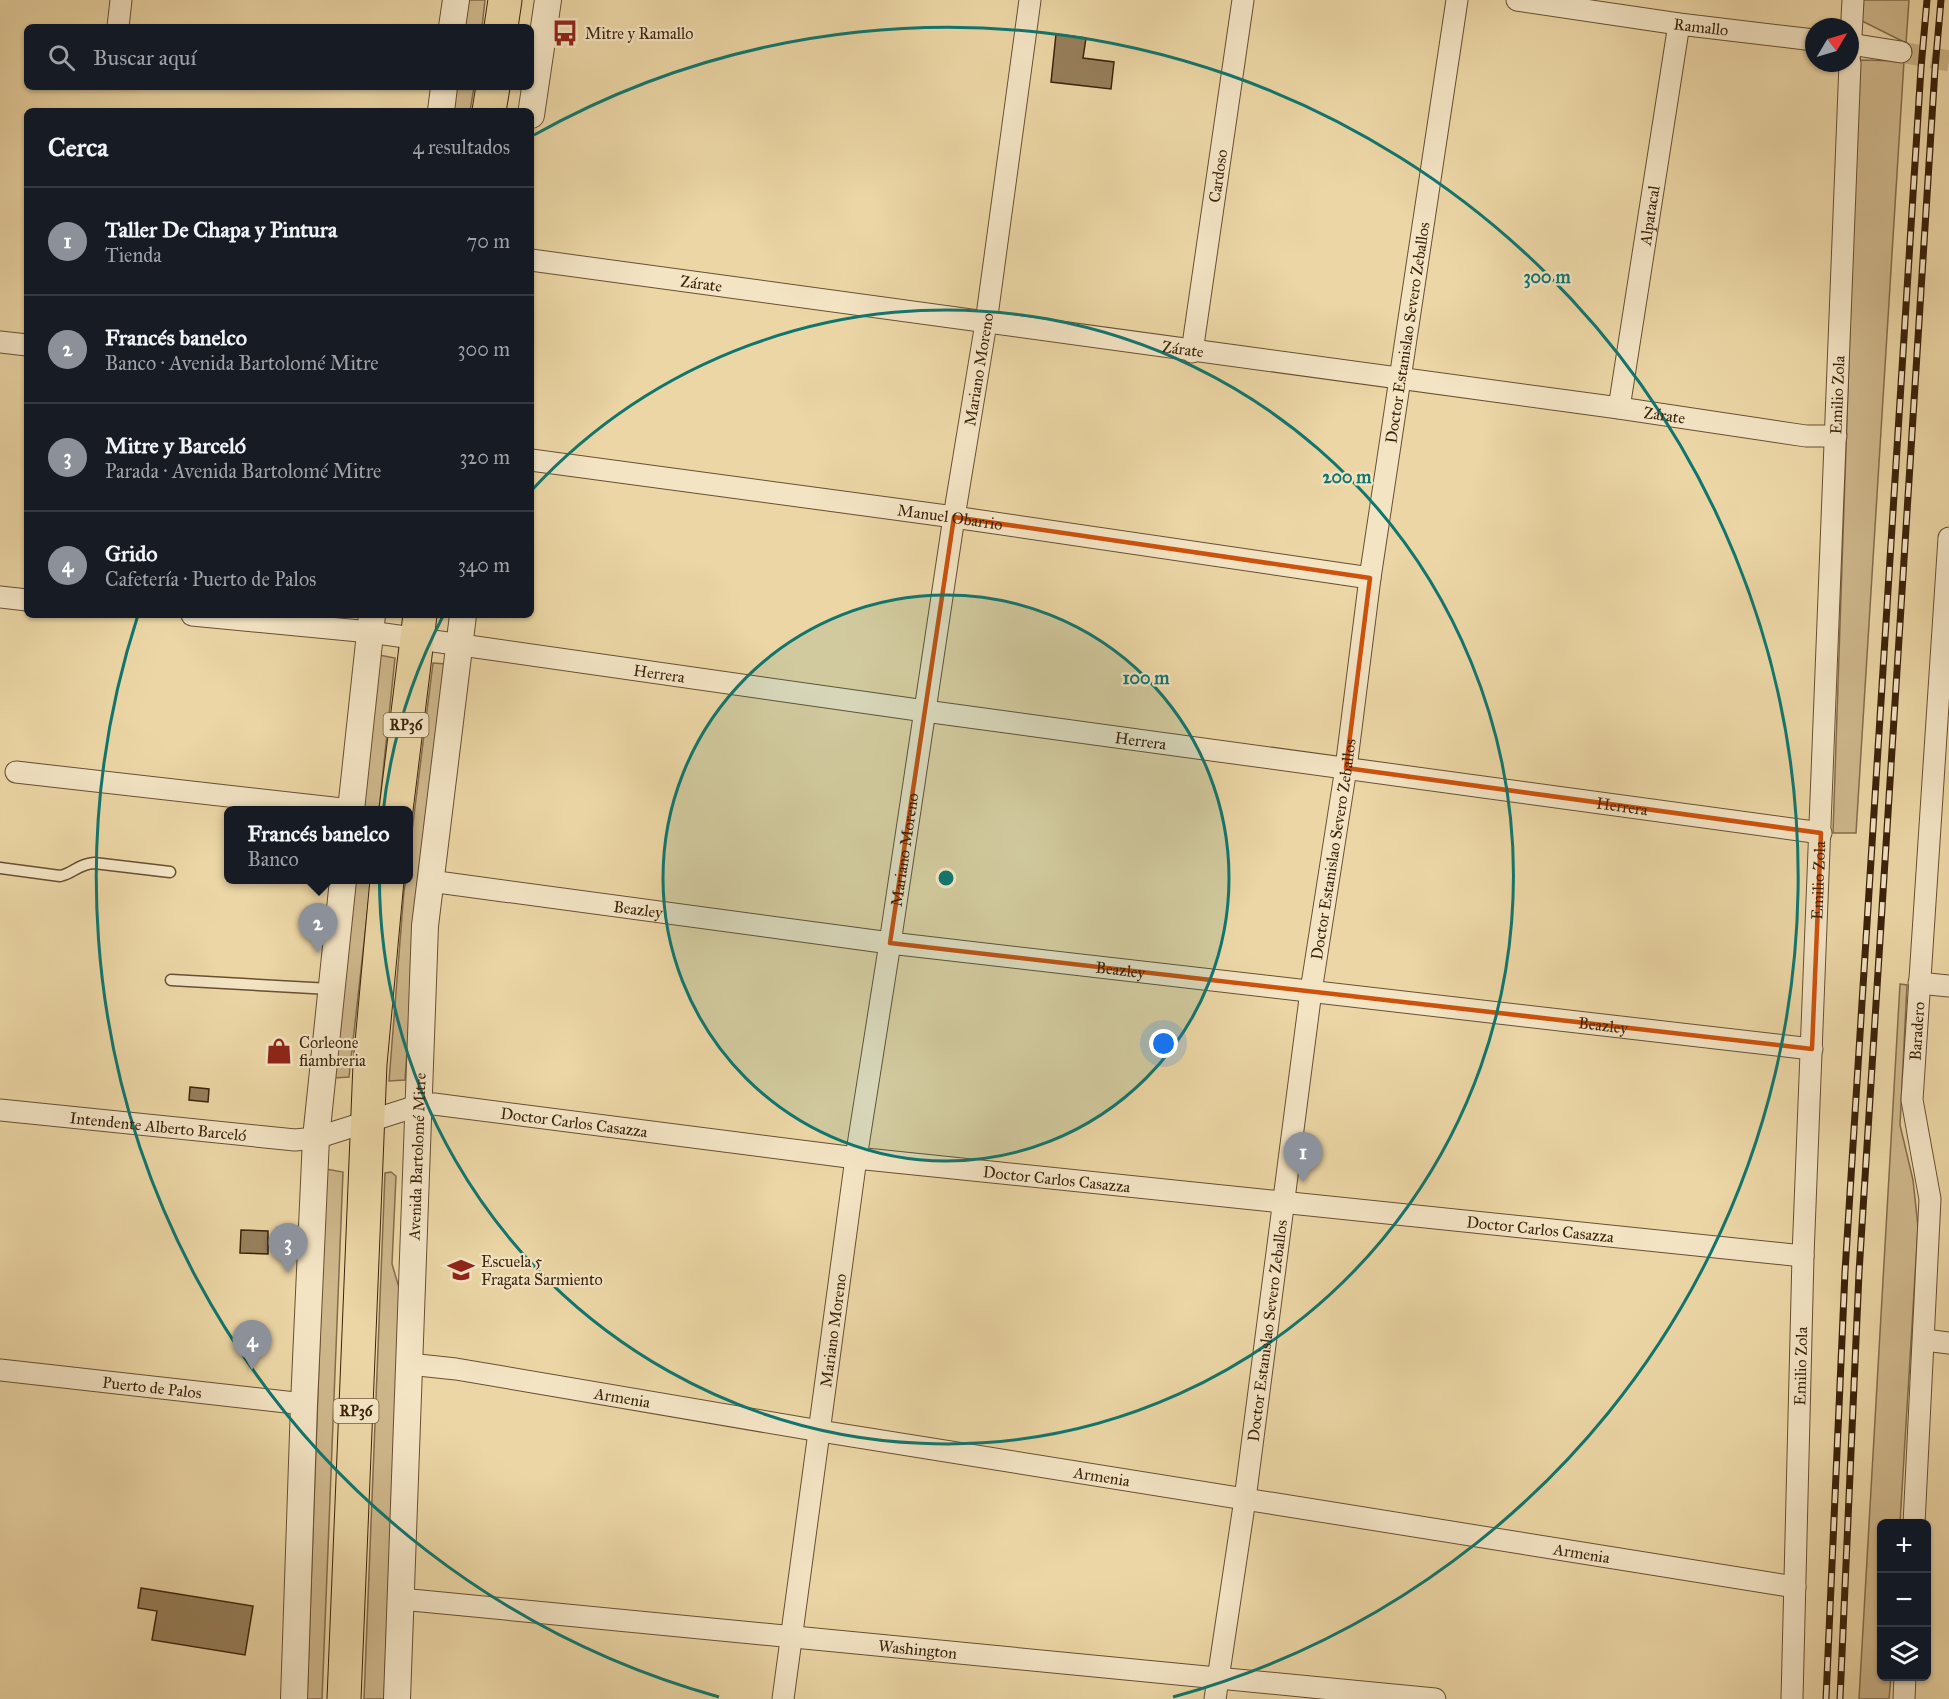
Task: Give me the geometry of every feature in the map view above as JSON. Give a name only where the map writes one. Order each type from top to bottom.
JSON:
[{"type":"main road","points":[[501,24],[505,0]]},
{"type":"main road","points":[[490,108],[492,90]]},
{"type":"main road","name":"RP36","points":[[397,806],[419,627]]},
{"type":"main road","name":"RP36","points":[[344,1699],[370,1064],[387,884]]},
{"type":"street","points":[[118,24],[121,0]]},
{"type":"street","points":[[452,24],[456,0]]},
{"type":"street","points":[[532,108],[548,0]]},
{"type":"street","name":"Mariano Moreno","points":[[783,1699],[856,1158],[986,323],[1030,0]]},
{"type":"street","name":"Cardoso","points":[[1192,351],[1243,0]]},
{"type":"street","name":"Doctor Estanislao Severo Zeballos","points":[[1215,1699],[1245,1499],[1311,991],[1346,768],[1370,578],[1457,0]]},
{"type":"street","name":"Ramallo","points":[[1516,0],[1679,24],[1805,39]]},
{"type":"street","points":[[1852,18],[1853,0]]},
{"type":"street","name":"Alpatacal","points":[[1619,408],[1679,24]]},
{"type":"street","points":[[1859,45],[1901,52]]},
{"type":"street","name":"Emilio Zola","points":[[1792,1699],[1803,1256],[1850,72]]},
{"type":"street","points":[[441,108],[444,90]]},
{"type":"street","name":"Zárate","points":[[534,260],[1399,380],[1619,408],[1806,436],[1836,436]]},
{"type":"street","points":[[0,342],[24,345]]},
{"type":"street","name":"Manuel Obarrio","points":[[534,460],[1370,578]]},
{"type":"street","name":"Baradero","points":[[1914,1519],[1925,1340],[1930,1199],[1912,1100],[1946,624],[1949,538]]},
{"type":"street","points":[[0,597],[24,600]]},
{"type":"street","name":"Herrera","points":[[259,618],[419,627],[460,646],[1821,833]]},
{"type":"street","name":"Avenida Bartolomé Mitre","points":[[397,1699],[425,926],[463,618]]},
{"type":"street","points":[[351,806],[371,623]]},
{"type":"street","points":[[15,772],[316,806]]},
{"type":"street","name":"Beazley","points":[[430,881],[890,943],[1812,1048]]},
{"type":"street","points":[[294,1699],[316,1138],[342,884]]},
{"type":"street","points":[[1919,983],[1949,986]]},
{"type":"street","name":"Doctor Carlos Casazza","points":[[316,1138],[417,1106],[434,1104],[856,1158],[1803,1256]]},
{"type":"street","name":"Intendente Alberto Barceló","points":[[0,1110],[295,1140],[316,1138]]},
{"type":"street","points":[[1925,1340],[1949,1343]]},
{"type":"street","name":"Armenia","points":[[409,1364],[456,1369],[820,1431],[1795,1587]]},
{"type":"street","name":"Puerto de Palos","points":[[0,1370],[304,1404]]},
{"type":"street","name":"Washington","points":[[401,1599],[1435,1699]]},
{"type":"street","points":[[1905,1681],[1904,1699],[1909,1699]]},
{"type":"lane","points":[[0,868],[60,876],[68,874],[82,864],[94,863],[170,872]]},
{"type":"lane","points":[[171,980],[330,989]]},
{"type":"highlighted area","points":[[954,517],[1370,578],[1346,768],[1821,833],[1812,1049],[890,943]]},
{"type":"shaded area","points":[[467,0],[485,0],[482,24],[464,24]]},
{"type":"shaded area","points":[[1863,0],[1909,0],[1906,43],[1862,21]]},
{"type":"shaded area","points":[[1859,60],[1904,61],[1856,833],[1833,833]]},
{"type":"shaded area","points":[[456,90],[474,90],[470,108],[452,108]]},
{"type":"shaded area","points":[[379,655],[395,658],[379,806],[363,806]]},
{"type":"shaded area","points":[[433,663],[446,664],[418,892],[405,1080],[389,1081],[404,891],[405,884],[413,884],[413,823]]},
{"type":"shaded area","points":[[355,884],[371,884],[349,1077],[334,1078]]},
{"type":"shaded area","points":[[1900,984],[1907,985],[1900,1125],[1913,1180],[1918,1227],[1900,1519],[1877,1519],[1877,1681],[1891,1681],[1889,1699],[1859,1699]]},
{"type":"shaded area","points":[[326,1169],[343,1172],[322,1699],[307,1699]]},
{"type":"shaded area","points":[[391,1172],[396,1176],[392,1264],[400,1291],[384,1699],[364,1699],[385,1173]]},
{"type":"building","points":[[1056,34],[1086,38],[1083,58],[1114,62],[1111,89],[1051,82]]},
{"type":"building","points":[[190,1087],[209,1089],[208,1102],[189,1100]]},
{"type":"building","points":[[241,1230],[268,1231],[268,1254],[240,1253]]},
{"type":"building","points":[[141,1588],[253,1606],[245,1655],[152,1640],[157,1611],[138,1608]]},
{"type":"tunnel","points":[[1901,52],[1949,61]]},
{"type":"railway","points":[[1826,1699],[1845,1272],[1927,0]]},
{"type":"railway","points":[[1840,1699],[1859,1273],[1941,0]]},
{"type":"place","name":"Mitre y Ramallo","points":[[565,33]]},
{"type":"place","name":"Francés banelco","points":[[318,953]]},
{"type":"place","name":"Corleone fiambreria","points":[[279,1051]]},
{"type":"place","name":"Taller De Chapa y Pintura","points":[[1303,1182]]},
{"type":"place","name":"Escuela 5 Fragata Sarmiento","points":[[461,1270]]},
{"type":"place","name":"Mitre y Barceló","points":[[288,1273]]},
{"type":"place","name":"Grido","points":[[252,1370]]}]
